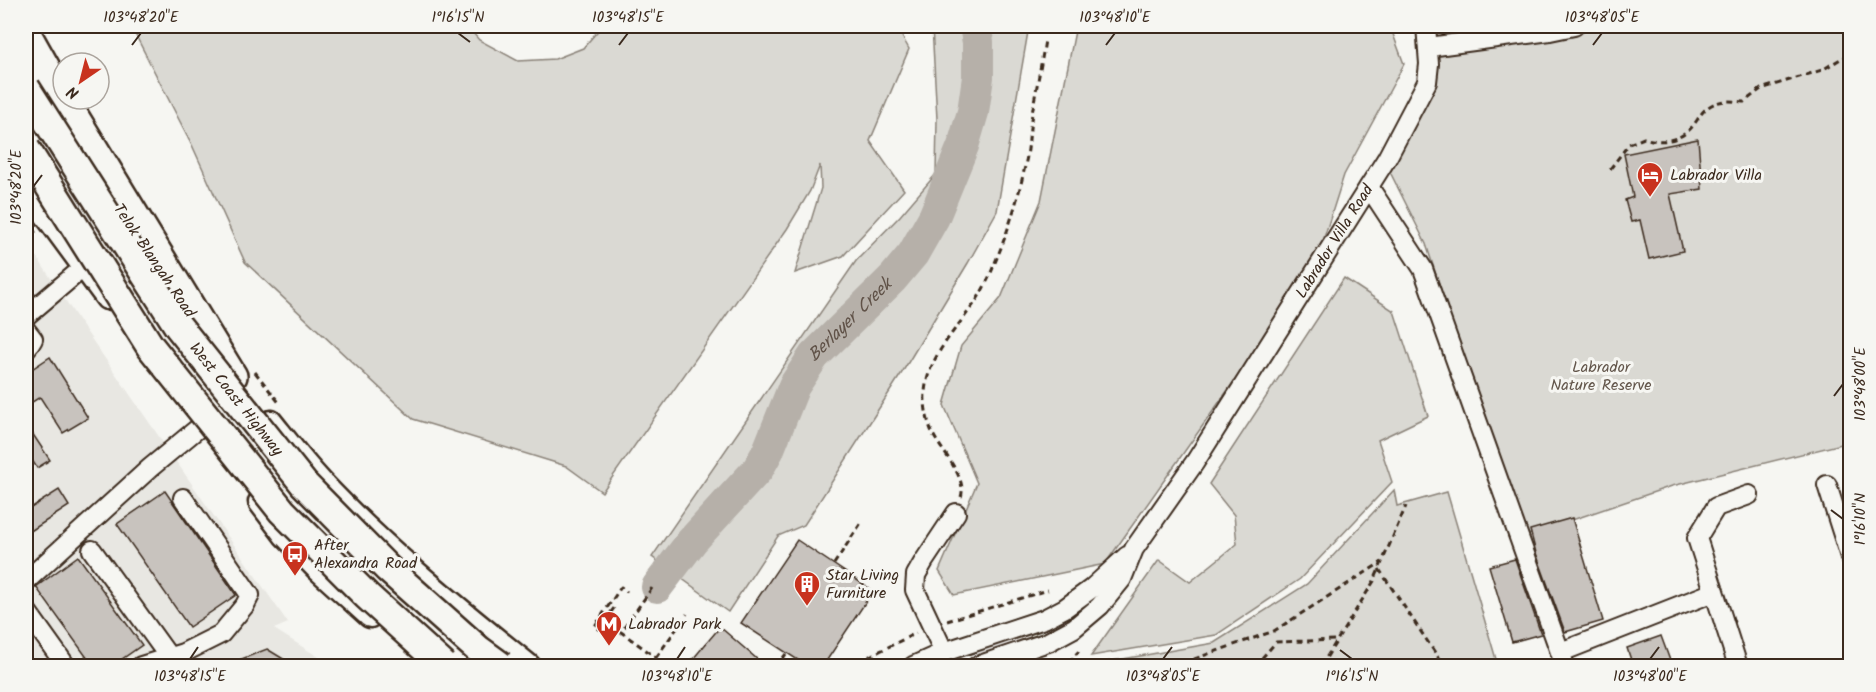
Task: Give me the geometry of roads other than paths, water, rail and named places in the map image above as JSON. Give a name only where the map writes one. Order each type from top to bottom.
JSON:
[{"type":"highway","points":[[27,34],[51,77]]},
{"type":"highway","name":"West Coast Highway","points":[[26,88],[178,326],[304,484],[388,569],[479,650],[501,666]]},
{"type":"highway","points":[[72,111],[244,374]]},
{"type":"highway","name":"West Coast Highway","points":[[26,149],[150,346],[282,511],[367,596],[444,666]]},
{"type":"main road","name":"Telok Blangah Road","points":[[26,68],[84,157],[320,481],[375,535],[529,666]]},
{"type":"main road","points":[[26,188],[32,212],[84,267],[285,535],[318,569],[427,666]]},
{"type":"main road","points":[[318,569],[348,565],[375,535]]},
{"type":"street","name":"Labrador Villa Road","points":[[913,666],[948,651],[1044,620],[1065,608],[1105,577],[1134,549],[1195,462],[1387,158],[1427,82],[1430,64],[1426,26]]},
{"type":"street","points":[[1429,47],[1574,26]]},
{"type":"street","points":[[1368,187],[1424,269],[1563,659],[1714,592]]},
{"type":"street","points":[[26,316],[84,267]]},
{"type":"street","points":[[26,330],[33,339],[26,349]]},
{"type":"street","points":[[26,581],[150,468],[202,425]]},
{"type":"street","points":[[1827,485],[1851,557]]},
{"type":"street","points":[[1738,666],[1697,538],[1716,507],[1749,495]]},
{"type":"street","points":[[141,666],[193,649],[221,634],[245,605],[250,595],[183,498]]},
{"type":"street","points":[[956,513],[916,575],[915,590],[948,651],[971,650],[976,655],[970,666]]},
{"type":"street","name":"Labrador Villa Road","points":[[977,666],[1048,642],[1074,628],[1100,606],[1122,579],[1134,549]]},
{"type":"street","points":[[92,550],[169,657]]},
{"type":"street","points":[[26,610],[66,666]]},
{"type":"waterway","name":"Berlayer Creek","points":[[657,587],[692,541],[758,469],[768,451],[794,386],[814,356],[893,278],[913,254],[934,217],[963,146],[973,112],[978,77],[978,42],[975,26]]},
{"type":"place","name":"Labrador Villa","points":[[1650,198]]},
{"type":"place","name":"After Alexandra Road","points":[[295,577]]},
{"type":"place","name":"Star Living Furniture","points":[[807,607]]},
{"type":"place","name":"Labrador Park","points":[[609,647]]},
{"type":"park label","name":"Labrador Nature Reserve","points":[[1601,376]]}]
